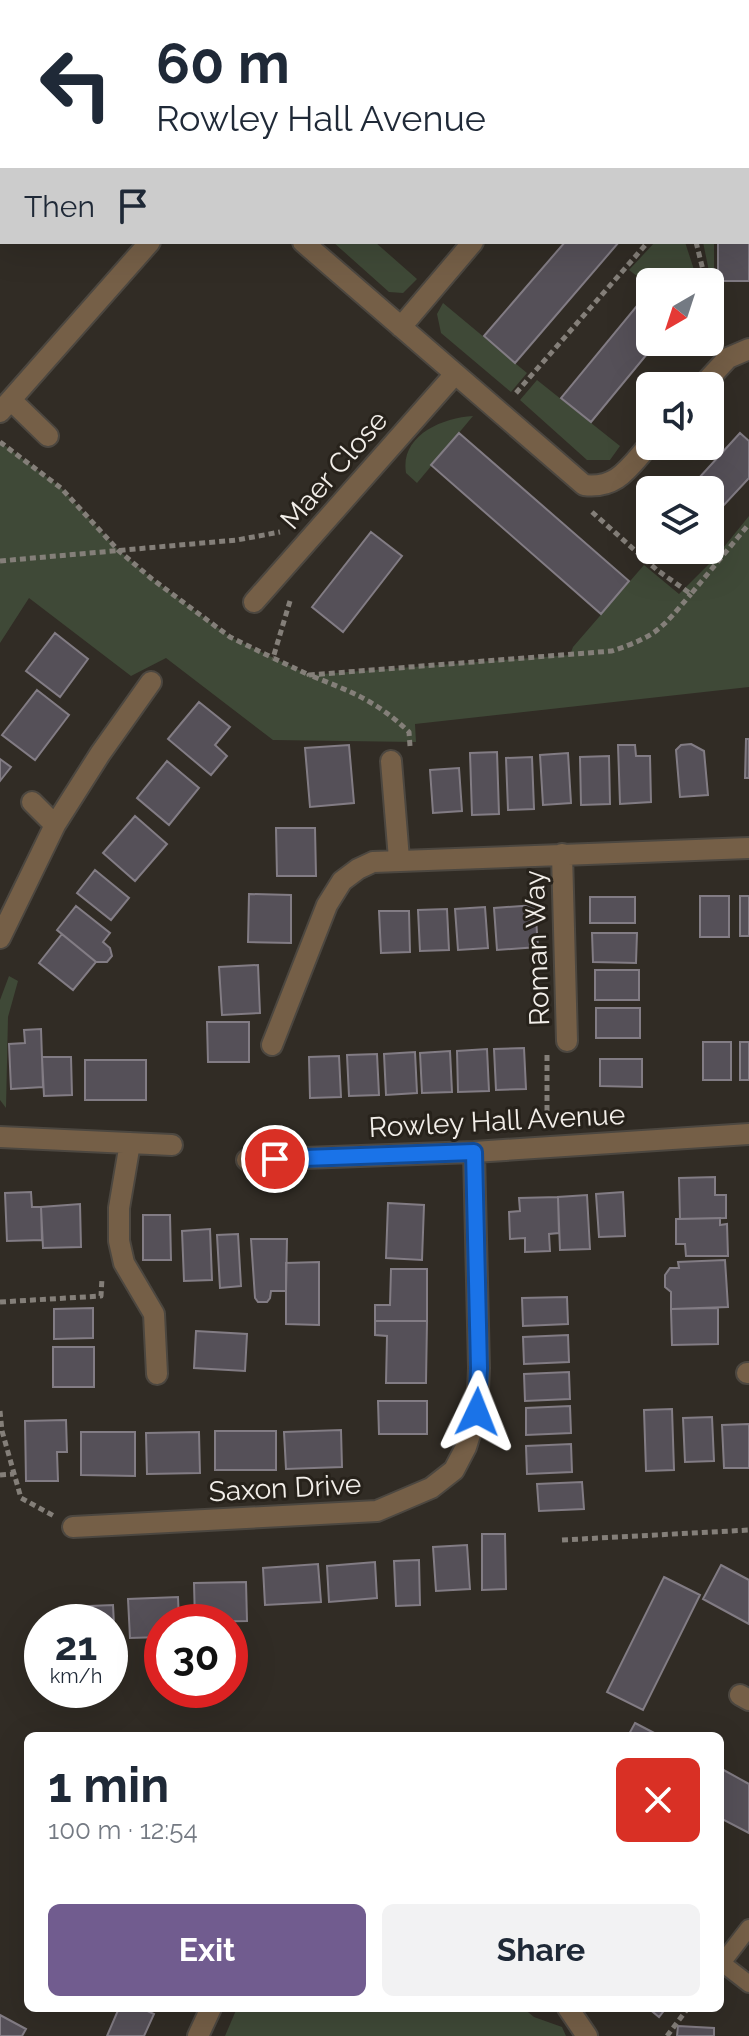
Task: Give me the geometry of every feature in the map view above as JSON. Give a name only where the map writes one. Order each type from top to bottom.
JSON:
[{"type":"street","points":[[48,436],[5,406],[148,244]]},
{"type":"street","points":[[305,244],[584,485],[610,484],[636,458]]},
{"type":"street","points":[[401,327],[471,244]]},
{"type":"street","points":[[715,372],[728,358],[749,349]]},
{"type":"street","name":"Maer Close","points":[[254,602],[455,374]]},
{"type":"street","points":[[0,938],[55,825],[151,682]]},
{"type":"street","points":[[399,859],[401,760]]},
{"type":"street","points":[[32,802],[55,825]]},
{"type":"street","name":"Roman Way","points":[[272,1045],[327,905],[342,881],[373,862],[749,848]]},
{"type":"street","name":"Roman Way","points":[[562,854],[567,1041]]},
{"type":"street","name":"Rowley Hall Avenue","points":[[247,1160],[474,1152],[749,1134]]},
{"type":"street","points":[[0,1137],[172,1145]]},
{"type":"street","points":[[130,1143],[119,1208],[119,1241],[124,1263],[154,1314],[157,1374]]},
{"type":"street","name":"Saxon Drive","points":[[73,1527],[377,1511],[431,1488],[454,1470],[466,1447],[477,1412],[479,1368],[474,1152]]},
{"type":"street","points":[[198,2036],[209,2012]]},
{"type":"street","points":[[571,2012],[587,2036]]},
{"type":"lane","points":[[724,1960],[749,1928]]},
{"type":"lane","points":[[724,1965],[749,1984]]},
{"type":"path","points":[[515,394],[646,244]]},
{"type":"path","points":[[696,244],[702,268]]},
{"type":"path","points":[[0,442],[61,488],[118,550],[152,579],[230,637],[309,675],[364,696],[394,717],[409,732],[401,760]]},
{"type":"path","points":[[590,509],[657,570],[691,594]]},
{"type":"path","points":[[309,675],[612,651],[644,640],[660,630],[749,524]]},
{"type":"path","points":[[0,561],[237,540],[289,531]]},
{"type":"path","points":[[273,658],[291,597]]},
{"type":"path","points":[[0,1302],[101,1296],[103,1265]]},
{"type":"path","points":[[0,1411],[2,1431],[21,1498],[73,1527]]},
{"type":"path","points":[[0,1475],[14,1474]]},
{"type":"path","points":[[562,1540],[749,1530]]},
{"type":"path","points":[[667,2036],[685,2012]]},
{"type":"green space","points":[[335,244],[377,244],[417,279],[403,293],[389,292]]},
{"type":"green space","points":[[653,244],[686,244],[693,268],[636,268],[636,275],[629,270]]},
{"type":"green space","points":[[703,244],[714,244],[714,268],[708,268]]},
{"type":"green space","points":[[443,303],[527,373],[511,392],[441,333],[437,314]]},
{"type":"green space","points":[[537,380],[620,446],[610,460],[587,460],[520,400]]},
{"type":"green space","points":[[473,416],[417,483],[406,473],[409,449],[425,431],[448,421]]},
{"type":"green space","points":[[0,442],[61,488],[118,550],[152,579],[230,637],[309,675],[570,655],[573,647],[644,565],[679,594],[709,564],[724,564],[724,547],[749,516],[749,687],[415,724],[416,742],[273,740],[166,658],[131,676],[29,598],[0,643]]},
{"type":"green space","points":[[9,976],[18,981],[8,1017],[6,1108],[0,1100],[0,1000]]},
{"type":"green space","points":[[235,2012],[528,2012],[562,2027],[566,2036],[225,2036]]},
{"type":"building","points":[[563,244],[617,244],[515,363],[484,336]]},
{"type":"building","points":[[718,244],[749,244],[749,281],[724,281],[724,268],[718,268]]},
{"type":"building","points":[[636,307],[636,356],[645,356],[591,422],[561,398]]},
{"type":"building","points":[[459,433],[629,581],[601,614],[431,465]]},
{"type":"building","points":[[740,433],[749,441],[749,478],[724,505],[724,476],[701,476],[715,460],[724,460],[724,451]]},
{"type":"building","points":[[371,532],[402,556],[343,632],[312,607]]},
{"type":"building","points":[[55,633],[88,659],[60,697],[26,671]]},
{"type":"building","points":[[37,690],[69,715],[35,760],[2,735]]},
{"type":"building","points":[[199,702],[230,727],[215,745],[227,756],[211,775],[168,739]]},
{"type":"building","points":[[746,739],[749,739],[749,778],[745,778]]},
{"type":"building","points":[[691,744],[704,751],[708,795],[680,797],[676,750],[681,745]]},
{"type":"building","points":[[349,745],[354,803],[310,807],[305,748]]},
{"type":"building","points":[[618,745],[635,745],[636,756],[650,756],[651,802],[620,804]]},
{"type":"building","points":[[497,752],[499,814],[472,815],[470,753]]},
{"type":"building","points":[[568,753],[571,803],[543,805],[540,755]]},
{"type":"building","points":[[609,756],[610,804],[581,805],[580,757]]},
{"type":"building","points":[[532,757],[534,809],[508,810],[506,758]]},
{"type":"building","points":[[0,759],[11,767],[0,781]]},
{"type":"building","points":[[167,761],[199,788],[169,825],[137,798]]},
{"type":"building","points":[[459,768],[462,811],[433,813],[430,770]]},
{"type":"building","points":[[135,816],[167,844],[135,881],[103,853]]},
{"type":"building","points":[[276,828],[315,828],[316,876],[277,876]]},
{"type":"building","points":[[95,870],[129,898],[111,920],[77,893]]},
{"type":"building","points":[[249,894],[291,895],[291,943],[248,942]]},
{"type":"building","points":[[700,896],[729,896],[729,937],[700,937]]},
{"type":"building","points":[[740,896],[749,896],[749,936],[740,936]]},
{"type":"building","points":[[590,897],[635,897],[635,923],[590,923]]},
{"type":"building","points":[[535,905],[538,947],[497,950],[494,908]]},
{"type":"building","points":[[76,906],[110,933],[103,942],[110,948],[112,956],[107,962],[96,962],[57,930]]},
{"type":"building","points":[[485,907],[488,948],[458,950],[455,909]]},
{"type":"building","points":[[447,909],[449,950],[420,951],[418,910]]},
{"type":"building","points":[[379,911],[409,911],[410,952],[381,953]]},
{"type":"building","points":[[592,933],[637,933],[636,963],[593,962]]},
{"type":"building","points":[[62,934],[96,962],[73,990],[39,963]]},
{"type":"building","points":[[258,965],[260,1013],[222,1015],[219,967]]},
{"type":"building","points":[[595,970],[639,970],[639,1000],[595,1000]]},
{"type":"building","points":[[596,1008],[640,1008],[640,1038],[596,1038]]},
{"type":"building","points":[[207,1022],[249,1022],[249,1062],[208,1062]]},
{"type":"building","points":[[41,1029],[43,1087],[11,1089],[9,1044],[25,1043],[24,1030]]},
{"type":"building","points":[[703,1042],[731,1042],[731,1080],[703,1080]]},
{"type":"building","points":[[740,1042],[749,1042],[749,1080],[740,1080]]},
{"type":"building","points":[[524,1048],[526,1089],[496,1090],[494,1049]]},
{"type":"building","points":[[487,1049],[489,1091],[458,1092],[457,1051]]},
{"type":"building","points":[[450,1051],[452,1092],[422,1093],[420,1053]]},
{"type":"building","points":[[415,1052],[417,1093],[386,1095],[384,1054]]},
{"type":"building","points":[[377,1054],[379,1095],[349,1096],[347,1055]]},
{"type":"building","points":[[339,1056],[341,1097],[310,1098],[309,1057]]},
{"type":"building","points":[[42,1057],[71,1057],[72,1095],[44,1096]]},
{"type":"building","points":[[600,1059],[642,1059],[642,1087],[600,1086]]},
{"type":"building","points":[[85,1060],[146,1060],[146,1100],[85,1100]]},
{"type":"building","points":[[715,1177],[715,1195],[726,1195],[726,1218],[680,1219],[679,1178]]},
{"type":"building","points":[[31,1192],[32,1207],[41,1207],[42,1240],[7,1241],[5,1193]]},
{"type":"building","points":[[623,1192],[625,1236],[599,1237],[596,1194]]},
{"type":"building","points":[[587,1195],[590,1249],[560,1250],[558,1197]]},
{"type":"building","points":[[558,1197],[559,1233],[549,1234],[550,1251],[525,1252],[525,1238],[510,1239],[509,1212],[520,1211],[519,1198]]},
{"type":"building","points":[[388,1203],[424,1205],[422,1260],[386,1258]]},
{"type":"building","points":[[80,1204],[81,1247],[43,1248],[41,1207]]},
{"type":"building","points":[[143,1215],[170,1215],[171,1260],[143,1260]]},
{"type":"building","points":[[720,1218],[720,1225],[727,1224],[728,1256],[686,1256],[685,1244],[676,1244],[676,1219]]},
{"type":"building","points":[[210,1229],[212,1280],[184,1281],[182,1231]]},
{"type":"building","points":[[238,1234],[241,1286],[220,1288],[217,1235]]},
{"type":"building","points":[[251,1239],[287,1239],[286,1291],[271,1291],[267,1302],[258,1302],[255,1298]]},
{"type":"building","points":[[725,1260],[728,1307],[671,1309],[671,1292],[665,1287],[665,1275],[670,1268],[679,1268],[678,1262]]},
{"type":"building","points":[[319,1262],[319,1325],[286,1324],[286,1263]]},
{"type":"building","points":[[391,1269],[427,1269],[427,1321],[375,1321],[375,1305],[390,1305]]},
{"type":"building","points":[[567,1297],[568,1324],[523,1326],[522,1298]]},
{"type":"building","points":[[93,1308],[93,1338],[54,1339],[54,1309]]},
{"type":"building","points":[[718,1308],[718,1344],[672,1345],[671,1309]]},
{"type":"building","points":[[375,1321],[427,1321],[426,1383],[386,1383],[387,1336],[375,1335]]},
{"type":"building","points":[[196,1331],[247,1334],[245,1371],[194,1368]]},
{"type":"building","points":[[568,1335],[569,1362],[524,1364],[523,1337]]},
{"type":"building","points":[[53,1347],[94,1347],[94,1387],[53,1387]]},
{"type":"building","points":[[569,1372],[570,1399],[525,1401],[524,1374]]},
{"type":"building","points":[[378,1401],[427,1401],[427,1434],[379,1434]]},
{"type":"building","points":[[570,1406],[571,1433],[526,1435],[526,1408]]},
{"type":"building","points":[[672,1409],[674,1470],[646,1471],[644,1410]]},
{"type":"building","points":[[712,1417],[714,1461],[685,1462],[683,1418]]},
{"type":"building","points":[[66,1420],[67,1452],[57,1452],[58,1481],[26,1481],[25,1421]]},
{"type":"building","points":[[749,1424],[749,1468],[724,1468],[722,1425]]},
{"type":"building","points":[[341,1430],[342,1467],[286,1469],[284,1432]]},
{"type":"building","points":[[215,1431],[276,1431],[276,1470],[215,1470]]},
{"type":"building","points":[[81,1432],[135,1432],[135,1476],[81,1475]]},
{"type":"building","points":[[199,1432],[200,1473],[147,1474],[146,1433]]},
{"type":"building","points":[[571,1444],[572,1472],[527,1474],[526,1446]]},
{"type":"building","points":[[582,1482],[584,1509],[539,1511],[537,1484]]},
{"type":"building","points":[[482,1534],[505,1534],[506,1589],[482,1590]]},
{"type":"building","points":[[467,1545],[470,1589],[436,1591],[433,1547]]},
{"type":"building","points":[[419,1560],[420,1605],[396,1606],[394,1561]]},
{"type":"building","points":[[375,1562],[377,1598],[329,1602],[327,1566]]},
{"type":"building","points":[[318,1564],[321,1602],[265,1605],[263,1568]]},
{"type":"building","points":[[721,1565],[749,1580],[749,1624],[703,1599]]},
{"type":"building","points":[[664,1577],[700,1595],[643,1710],[607,1692]]},
{"type":"building","points":[[246,1582],[247,1604],[195,1604],[194,1583]]},
{"type":"building","points":[[178,1597],[178,1604],[144,1604],[144,1638],[130,1638],[128,1599]]},
{"type":"building","points":[[635,1723],[652,1732],[630,1732]]},
{"type":"building","points":[[724,1770],[749,1784],[749,1833],[724,1820]]},
{"type":"building","points":[[117,2012],[154,2014],[144,2036],[107,2036]]},
{"type":"building","points":[[0,2015],[26,2029],[22,2036],[0,2036]]},
{"type":"building","points":[[678,2026],[714,2028],[714,2036],[677,2036]]},
{"type":"route","points":[[275,1159],[474,1152],[479,1368],[477,1412]]}]
